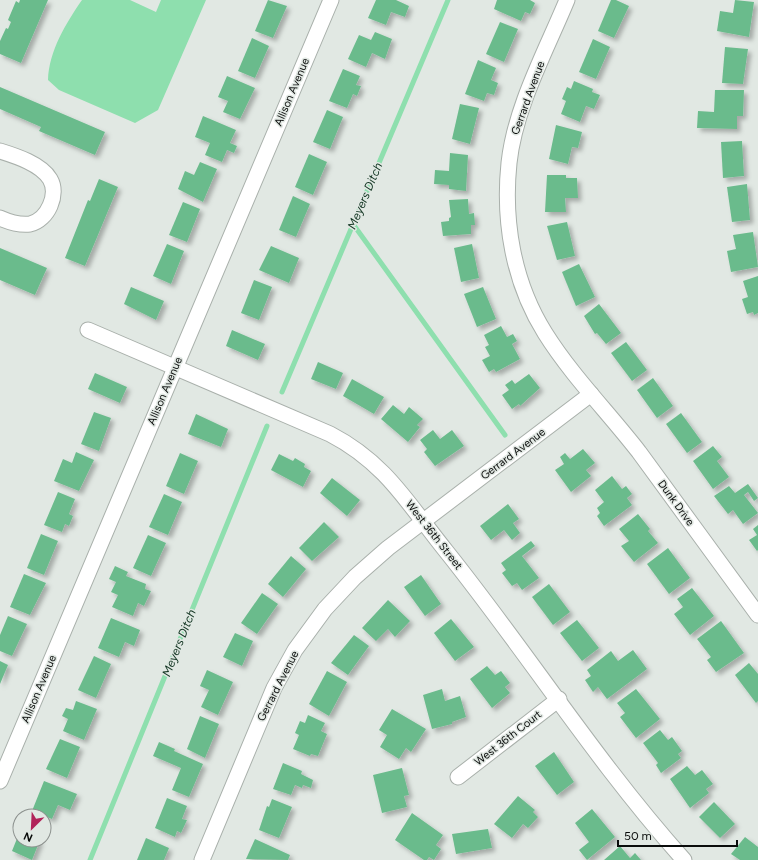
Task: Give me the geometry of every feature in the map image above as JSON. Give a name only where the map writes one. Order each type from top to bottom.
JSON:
[{"type":"street","name":"Allison Avenue","points":[[0,782],[331,0]]},
{"type":"street","name":"Gerrard Avenue","points":[[202,860],[265,709],[295,650],[325,609],[355,577],[423,522],[591,394],[544,332],[528,300],[513,250],[507,208],[509,164],[518,121],[568,0]]},
{"type":"street","points":[[0,151],[37,166],[50,178],[54,189],[53,198],[42,218],[31,224],[20,224],[0,218]]},
{"type":"street","name":"West 36th Street","points":[[88,330],[323,431],[346,442],[367,458],[394,483],[423,522],[480,592],[642,812],[684,860]]},
{"type":"street","name":"Dunk Drive","points":[[591,394],[638,451],[758,615]]},
{"type":"street","name":"West 36th Court","points":[[458,777],[559,699]]},
{"type":"shaded area","points":[[82,0],[130,0],[156,12],[161,0],[206,0],[158,110],[135,123],[59,90],[48,80],[51,58],[59,38]]},
{"type":"building","points":[[20,0],[48,0],[21,63],[0,54],[0,41],[6,28],[8,29],[11,22],[8,20],[16,1],[19,3]]},
{"type":"building","points":[[268,0],[287,6],[273,38],[255,31]]},
{"type":"building","points":[[376,0],[396,0],[409,6],[405,17],[391,12],[386,25],[368,18]]},
{"type":"building","points":[[497,0],[530,0],[535,3],[530,14],[525,12],[521,21],[494,9]]},
{"type":"building","points":[[611,0],[616,0],[629,6],[614,38],[598,31]]},
{"type":"building","points":[[735,0],[754,2],[749,37],[717,31],[720,11],[733,13]]},
{"type":"building","points":[[500,22],[518,29],[504,62],[486,54]]},
{"type":"building","points":[[375,32],[392,39],[385,59],[372,53],[366,67],[348,59],[359,35],[371,40]]},
{"type":"building","points":[[252,38],[269,46],[255,78],[238,71]]},
{"type":"building","points":[[593,39],[610,47],[596,79],[579,72]]},
{"type":"building","points":[[725,47],[748,49],[743,84],[722,83]]},
{"type":"building","points":[[478,60],[496,68],[491,80],[498,83],[494,95],[487,93],[484,101],[465,94]]},
{"type":"building","points":[[343,69],[360,76],[356,85],[361,86],[357,96],[353,94],[347,108],[329,101]]},
{"type":"building","points":[[227,76],[255,88],[240,119],[223,112],[228,101],[218,97]]},
{"type":"building","points":[[574,81],[593,89],[592,92],[600,95],[594,109],[586,106],[580,122],[561,114],[566,101],[562,99],[567,87],[571,89]]},
{"type":"building","points":[[0,87],[105,132],[95,155],[39,131],[41,127],[0,109]]},
{"type":"building","points":[[715,90],[744,90],[743,116],[737,116],[737,129],[697,128],[698,111],[714,112]]},
{"type":"building","points":[[460,104],[479,108],[470,144],[452,139]]},
{"type":"building","points":[[327,110],[343,117],[330,149],[313,142]]},
{"type":"building","points":[[203,116],[236,130],[230,143],[237,146],[234,153],[227,150],[222,162],[205,155],[210,143],[195,137]]},
{"type":"building","points":[[556,125],[582,132],[578,148],[572,147],[568,164],[549,159]]},
{"type":"building","points":[[742,141],[744,176],[723,178],[721,142]]},
{"type":"building","points":[[450,153],[468,155],[466,191],[449,189],[449,185],[434,184],[435,170],[449,171]]},
{"type":"building","points":[[309,154],[327,162],[313,195],[295,187]]},
{"type":"building","points":[[200,162],[217,169],[203,202],[178,189],[185,171],[194,175]]},
{"type":"building","points":[[547,175],[566,175],[566,178],[577,178],[578,198],[565,198],[566,212],[545,212]]},
{"type":"building","points":[[99,179],[118,187],[85,266],[65,258],[88,200],[90,201]]},
{"type":"building","points":[[747,184],[750,220],[732,222],[727,187]]},
{"type":"building","points":[[293,196],[310,204],[296,237],[279,230]]},
{"type":"building","points":[[468,199],[469,214],[474,213],[475,225],[471,225],[471,234],[443,236],[441,222],[449,221],[449,218],[451,217],[449,200]]},
{"type":"building","points":[[183,202],[200,209],[187,242],[169,235]]},
{"type":"building","points":[[567,222],[575,256],[557,260],[547,226]]},
{"type":"building","points":[[753,232],[758,267],[731,272],[727,251],[736,249],[733,235]]},
{"type":"building","points":[[167,244],[184,251],[171,284],[153,276]]},
{"type":"building","points":[[472,244],[479,278],[461,282],[454,248]]},
{"type":"building","points":[[271,246],[299,258],[289,283],[259,270]]},
{"type":"building","points":[[0,248],[47,268],[35,295],[0,280]]},
{"type":"building","points":[[579,264],[595,297],[576,306],[562,272]]},
{"type":"building","points":[[758,276],[758,313],[754,315],[753,312],[747,314],[742,299],[748,297],[743,281]]},
{"type":"building","points":[[254,280],[272,287],[259,320],[241,313]]},
{"type":"building","points":[[131,287],[164,301],[156,320],[124,304]]},
{"type":"building","points":[[483,287],[496,319],[477,327],[464,294]]},
{"type":"building","points":[[599,304],[621,333],[606,344],[597,333],[595,334],[584,316]]},
{"type":"building","points":[[501,326],[507,337],[513,334],[517,341],[512,344],[520,359],[496,372],[494,369],[489,372],[482,360],[490,356],[485,347],[489,345],[484,335]]},
{"type":"building","points":[[232,330],[265,344],[258,360],[226,346]]},
{"type":"building","points":[[626,342],[647,370],[632,381],[611,353]]},
{"type":"building","points":[[318,362],[343,373],[336,389],[311,379]]},
{"type":"building","points":[[95,373],[127,387],[120,403],[88,389]]},
{"type":"building","points":[[529,374],[540,388],[520,406],[519,404],[512,409],[502,395],[509,390],[505,385],[512,380],[515,384]]},
{"type":"building","points":[[653,378],[673,406],[657,418],[637,390]]},
{"type":"building","points":[[352,379],[384,397],[374,414],[343,396]]},
{"type":"building","points":[[393,405],[404,414],[409,407],[423,419],[417,425],[420,427],[408,442],[381,419]]},
{"type":"building","points":[[94,412],[111,418],[99,451],[81,444]]},
{"type":"building","points":[[681,413],[702,442],[687,453],[666,424]]},
{"type":"building","points":[[196,414],[228,429],[221,447],[188,434]]},
{"type":"building","points":[[433,430],[440,439],[452,430],[464,446],[435,466],[424,452],[427,449],[420,440]]},
{"type":"building","points":[[713,446],[722,457],[717,461],[729,477],[713,489],[693,461]]},
{"type":"building","points":[[583,449],[595,463],[586,470],[591,476],[571,492],[555,470],[564,464],[560,457],[565,453],[570,459]]},
{"type":"building","points":[[76,452],[94,460],[79,491],[54,481],[63,459],[72,463]]},
{"type":"building","points":[[180,453],[198,461],[184,494],[166,486]]},
{"type":"building","points":[[279,454],[293,461],[295,458],[305,464],[304,467],[311,471],[303,487],[271,470]]},
{"type":"building","points":[[612,476],[622,489],[626,486],[632,494],[627,498],[632,505],[604,526],[597,516],[600,513],[597,508],[604,502],[595,490]]},
{"type":"building","points":[[332,478],[360,500],[347,516],[320,493]]},
{"type":"building","points":[[748,484],[758,498],[754,501],[748,492],[744,495],[758,513],[743,524],[733,510],[728,514],[714,496],[729,486],[735,493]]},
{"type":"building","points":[[58,492],[75,499],[69,514],[73,516],[69,526],[65,524],[62,532],[44,525]]},
{"type":"building","points":[[164,494],[182,502],[168,535],[149,527]]},
{"type":"building","points":[[508,504],[519,519],[513,523],[520,533],[512,540],[504,530],[491,540],[480,526]]},
{"type":"building","points":[[638,514],[650,529],[648,531],[658,543],[634,562],[621,546],[629,541],[619,529]]},
{"type":"building","points":[[324,522],[339,537],[312,561],[299,548]]},
{"type":"building","points":[[758,525],[757,551],[749,540],[757,535],[753,529]]},
{"type":"building","points":[[41,534],[58,541],[44,575],[27,568]]},
{"type":"building","points":[[148,535],[166,543],[151,576],[133,568]]},
{"type":"building","points":[[531,541],[535,546],[522,556],[539,578],[522,590],[517,583],[512,586],[502,573],[506,570],[501,563]]},
{"type":"building","points":[[668,548],[690,578],[669,594],[647,564]]},
{"type":"building","points":[[291,556],[306,569],[283,597],[268,584]]},
{"type":"building","points":[[115,566],[128,572],[126,576],[146,584],[145,589],[151,591],[144,606],[138,603],[133,616],[112,607],[118,595],[111,592],[116,582],[109,579]]},
{"type":"building","points":[[24,574],[46,583],[30,615],[10,607]]},
{"type":"building","points":[[421,575],[441,604],[425,616],[404,587]]},
{"type":"building","points":[[549,584],[570,612],[553,625],[532,597]]},
{"type":"building","points":[[692,588],[714,616],[690,635],[674,614],[683,607],[677,599]]},
{"type":"building","points":[[262,593],[278,604],[257,634],[241,623]]},
{"type":"building","points":[[388,600],[410,621],[395,637],[388,629],[376,641],[362,628]]},
{"type":"building","points":[[8,616],[27,624],[12,656],[0,651],[0,635]]},
{"type":"building","points":[[111,618],[140,630],[134,646],[125,642],[119,657],[98,648]]},
{"type":"building","points":[[451,619],[474,647],[455,661],[434,633]]},
{"type":"building","points":[[577,620],[599,648],[582,661],[560,633]]},
{"type":"building","points":[[721,621],[744,653],[716,672],[707,660],[711,657],[697,639]]},
{"type":"building","points":[[235,633],[253,641],[242,666],[223,657]]},
{"type":"building","points":[[354,635],[369,646],[348,675],[331,663]]},
{"type":"building","points":[[633,650],[647,669],[607,699],[598,687],[593,692],[585,680],[591,676],[587,670],[611,651],[618,661]]},
{"type":"building","points":[[94,656],[111,664],[96,698],[78,690]]},
{"type":"building","points":[[0,661],[8,665],[0,684]]},
{"type":"building","points":[[749,663],[758,674],[758,701],[756,703],[735,675]]},
{"type":"building","points":[[487,666],[495,675],[501,671],[510,683],[505,687],[510,693],[492,708],[470,679]]},
{"type":"building","points":[[207,670],[233,682],[218,715],[201,707],[209,690],[200,686]]},
{"type":"building","points":[[327,671],[347,682],[329,716],[309,704]]},
{"type":"building","points":[[442,689],[445,701],[460,696],[466,717],[452,722],[452,724],[432,729],[423,695]]},
{"type":"building","points":[[636,689],[660,719],[636,738],[620,717],[625,713],[617,703]]},
{"type":"building","points":[[76,701],[97,709],[84,740],[63,731],[68,719],[62,716],[66,708],[73,710]]},
{"type":"building","points":[[392,709],[426,729],[411,752],[406,748],[399,759],[380,747],[387,735],[379,730]]},
{"type":"building","points":[[308,715],[325,723],[321,731],[327,734],[318,756],[311,754],[310,756],[293,749],[299,735],[295,733],[300,721],[305,723]]},
{"type":"building","points":[[200,716],[219,724],[205,758],[187,749]]},
{"type":"building","points":[[660,730],[668,740],[672,737],[682,751],[678,754],[681,758],[661,773],[656,765],[658,763],[643,743]]},
{"type":"building","points":[[60,739],[80,747],[67,778],[46,769]]},
{"type":"building","points":[[159,742],[175,749],[174,751],[203,764],[189,797],[172,790],[181,768],[153,756]]},
{"type":"building","points":[[554,752],[574,782],[557,795],[535,766]]},
{"type":"building","points":[[283,763],[302,771],[301,774],[313,780],[311,788],[303,785],[302,788],[295,785],[291,795],[273,789]]},
{"type":"building","points":[[687,766],[695,775],[702,770],[713,784],[706,789],[709,793],[690,808],[670,779]]},
{"type":"building","points":[[402,768],[409,795],[404,796],[407,807],[382,813],[373,775]]},
{"type":"building","points":[[44,781],[77,794],[70,810],[58,805],[52,819],[52,808],[33,808]]},
{"type":"building","points":[[518,796],[535,810],[533,812],[538,817],[528,828],[523,824],[512,838],[494,824]]},
{"type":"building","points":[[167,798],[187,806],[182,819],[187,820],[181,833],[177,831],[175,837],[155,828]]},
{"type":"building","points":[[272,799],[292,807],[279,838],[259,830],[267,806],[269,807]]},
{"type":"building","points":[[714,802],[735,824],[720,838],[699,817]]},
{"type":"building","points":[[592,809],[615,837],[587,860],[579,850],[589,842],[575,823]]},
{"type":"building","points":[[412,813],[443,835],[436,845],[441,849],[434,860],[429,857],[427,860],[424,860],[395,840]]},
{"type":"building","points":[[488,829],[492,848],[456,854],[452,834]]},
{"type":"building","points":[[745,837],[758,847],[758,860],[740,860],[731,854]]},
{"type":"building","points":[[146,838],[169,848],[164,860],[137,860]]},
{"type":"building","points":[[255,839],[290,855],[288,860],[246,859]]},
{"type":"building","points":[[620,846],[630,858],[635,853],[641,860],[604,860]]},
{"type":"building","points":[[13,848],[37,848],[32,860],[12,851]]},
{"type":"waterway","name":"Meyers Ditch","points":[[282,392],[448,0]]},
{"type":"waterway","points":[[353,224],[505,435]]},
{"type":"waterway","name":"Meyers Ditch","points":[[90,860],[267,426]]}]
